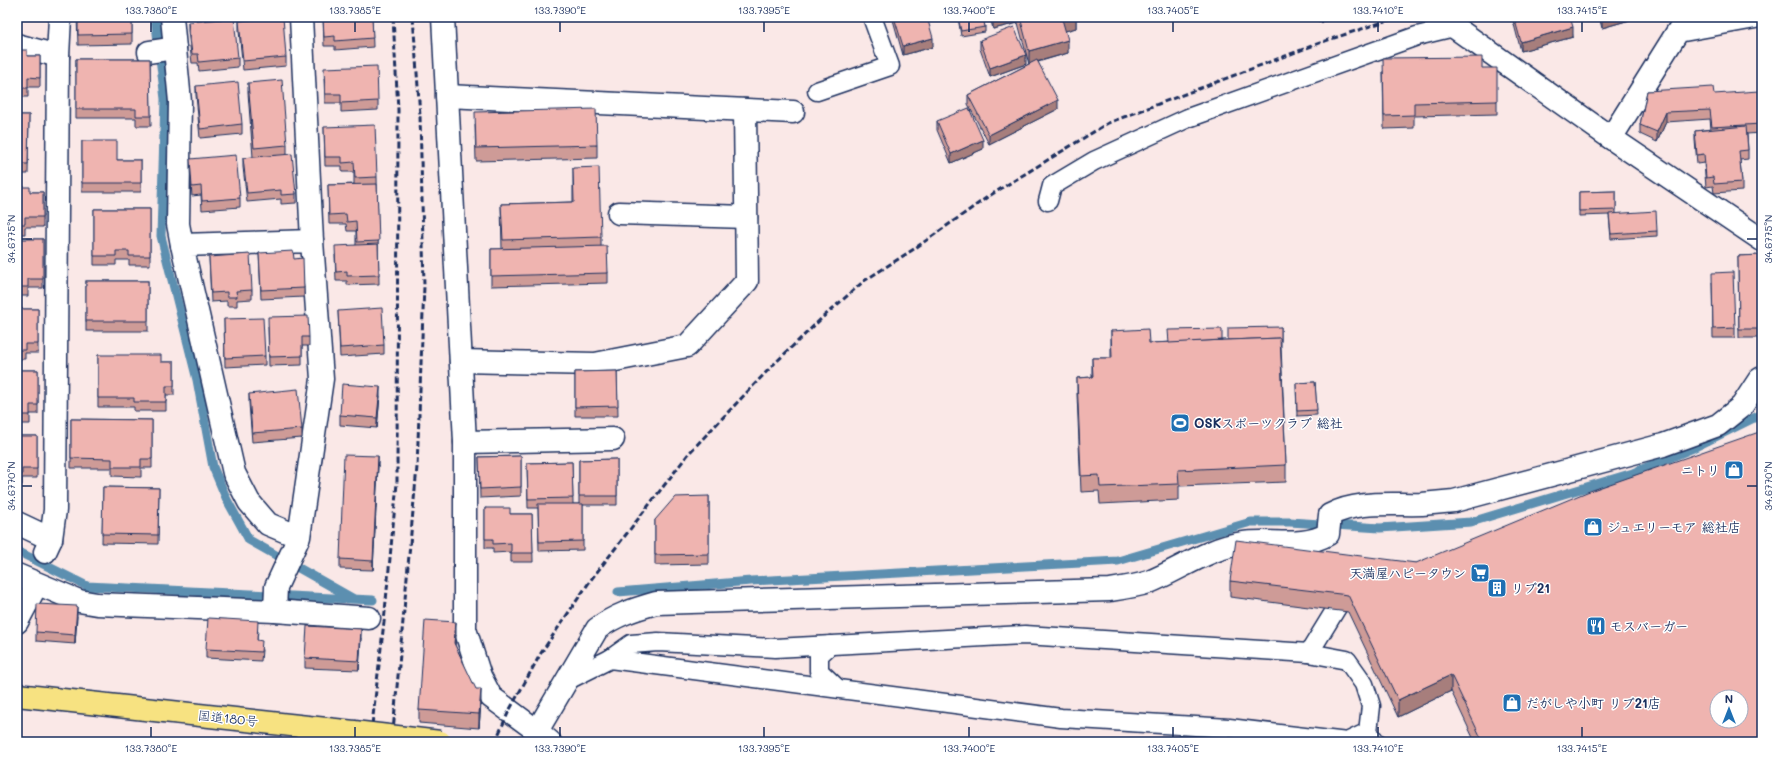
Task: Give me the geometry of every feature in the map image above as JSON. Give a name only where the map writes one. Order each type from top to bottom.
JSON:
[{"type":"highway","name":"国道180号","points":[[17,695],[440,742]]},
{"type":"street","points":[[17,523],[48,546],[55,510],[58,56],[60,17]]},
{"type":"street","points":[[172,17],[180,102],[178,224],[234,473],[249,502],[268,524],[297,544]]},
{"type":"street","points":[[277,594],[297,544],[322,379],[312,241],[300,17]]},
{"type":"street","points":[[443,17],[465,442],[465,629],[480,676],[491,697],[543,736],[566,680],[597,629],[607,621],[631,610],[656,603],[1110,590],[1148,582],[1219,548],[1245,542],[1301,542],[1321,538],[1338,510],[1355,506],[1423,504],[1454,501],[1663,445],[1718,425],[1742,406],[1759,380],[1762,378]]},
{"type":"street","points":[[1611,138],[1678,31],[1755,17]]},
{"type":"street","points":[[1447,22],[1611,138],[1762,240]]},
{"type":"street","points":[[17,45],[58,56]]},
{"type":"street","points":[[149,52],[175,48]]},
{"type":"street","points":[[447,96],[793,112]]},
{"type":"street","points":[[461,361],[595,364],[687,346],[747,281],[745,110]]},
{"type":"street","points":[[620,213],[746,217]]},
{"type":"street","points":[[182,246],[312,241]]},
{"type":"street","points":[[465,442],[613,439]]},
{"type":"street","points":[[17,575],[79,601],[97,604],[277,594],[369,618]]},
{"type":"street","points":[[17,622],[37,584]]},
{"type":"lane","points":[[817,91],[890,66],[872,17]]},
{"type":"lane","points":[[1048,201],[1052,186],[1058,182],[1094,161],[1188,118],[1417,36],[1447,22]]},
{"type":"lane","points":[[1309,653],[1346,591],[1360,587]]},
{"type":"lane","points":[[566,680],[610,659],[630,644],[658,642],[775,648],[1025,634],[1309,653],[1347,660],[1364,684],[1371,706],[1372,737],[1347,742],[1229,728],[1062,718],[610,659]]},
{"type":"lane","points":[[830,645],[819,655],[819,671],[837,688]]},
{"type":"building","points":[[78,17],[132,17],[132,34],[78,35]]},
{"type":"building","points":[[283,17],[286,57],[243,61],[239,21]]},
{"type":"building","points":[[323,17],[372,17],[373,38],[335,41],[335,36],[324,37]]},
{"type":"building","points":[[894,17],[927,17],[933,38],[903,46]]},
{"type":"building","points":[[958,17],[983,17],[985,27],[961,31]]},
{"type":"building","points":[[1020,17],[1069,17],[1062,19],[1068,40],[1029,51]]},
{"type":"building","points":[[1514,17],[1570,17],[1573,27],[1521,42]]},
{"type":"building","points":[[234,18],[238,58],[199,62],[198,54],[192,54],[188,22]]},
{"type":"building","points":[[1014,27],[1026,55],[990,68],[980,40]]},
{"type":"building","points":[[17,50],[27,50],[27,56],[40,56],[40,78],[28,77],[28,88],[17,88]]},
{"type":"building","points":[[1482,57],[1482,68],[1497,68],[1497,101],[1414,103],[1414,115],[1384,116],[1383,58]]},
{"type":"building","points":[[76,59],[150,59],[151,116],[136,116],[136,109],[76,109]]},
{"type":"building","points":[[1037,60],[1058,100],[989,135],[968,95]]},
{"type":"building","points":[[377,66],[378,101],[341,103],[341,94],[325,94],[324,68]]},
{"type":"building","points":[[282,80],[287,145],[254,148],[248,83]]},
{"type":"building","points":[[238,82],[242,124],[200,129],[196,86]]},
{"type":"building","points":[[1713,87],[1714,94],[1759,91],[1761,124],[1712,127],[1710,110],[1666,112],[1657,132],[1640,125],[1647,91]]},
{"type":"building","points":[[969,108],[983,140],[951,154],[937,121]]},
{"type":"building","points":[[596,109],[597,145],[476,148],[475,112]]},
{"type":"building","points":[[17,115],[29,115],[28,164],[17,164]]},
{"type":"building","points":[[375,125],[377,177],[355,178],[354,162],[342,163],[342,157],[325,157],[324,127]]},
{"type":"building","points":[[1746,126],[1748,150],[1739,151],[1742,182],[1714,184],[1713,177],[1706,178],[1704,154],[1697,155],[1695,131]]},
{"type":"building","points":[[82,141],[117,141],[117,160],[141,160],[141,183],[82,183]]},
{"type":"building","points":[[292,154],[296,194],[281,195],[281,190],[247,193],[243,158]]},
{"type":"building","points":[[236,155],[240,198],[202,201],[201,186],[192,187],[190,159]]},
{"type":"building","points":[[599,167],[601,237],[503,240],[501,204],[574,202],[573,168]]},
{"type":"building","points":[[377,184],[379,241],[357,242],[356,221],[347,222],[346,214],[329,215],[328,185]]},
{"type":"building","points":[[17,187],[30,187],[30,192],[43,192],[43,217],[25,217],[25,224],[17,224]]},
{"type":"building","points":[[1616,191],[1616,210],[1579,211],[1579,192]]},
{"type":"building","points":[[94,209],[150,209],[150,256],[129,256],[129,251],[116,251],[116,256],[94,256]]},
{"type":"building","points":[[1656,211],[1657,231],[1611,234],[1609,214]]},
{"type":"building","points":[[17,239],[43,239],[43,279],[28,279],[28,287],[17,287]]},
{"type":"building","points":[[378,244],[379,275],[347,276],[347,271],[336,272],[335,246]]},
{"type":"building","points":[[607,246],[608,273],[491,276],[491,249]]},
{"type":"building","points":[[293,251],[294,259],[303,258],[304,288],[261,290],[259,253]]},
{"type":"building","points":[[250,254],[252,290],[236,291],[237,297],[227,297],[227,292],[211,293],[209,257]]},
{"type":"building","points":[[1762,255],[1762,329],[1739,329],[1738,256]]},
{"type":"building","points":[[1733,272],[1735,328],[1713,329],[1712,273]]},
{"type":"building","points":[[86,281],[148,281],[148,321],[86,321]]},
{"type":"building","points":[[382,308],[384,345],[340,348],[338,311]]},
{"type":"building","points":[[17,309],[38,309],[38,344],[25,344],[25,350],[17,350]]},
{"type":"building","points":[[308,316],[309,337],[302,337],[302,356],[269,357],[268,317]]},
{"type":"building","points":[[263,318],[265,356],[225,358],[224,319]]},
{"type":"building","points":[[1281,327],[1281,341],[1280,338],[1228,340],[1228,328]]},
{"type":"building","points":[[1148,329],[1149,343],[1280,338],[1286,465],[1178,470],[1179,484],[1100,487],[1099,475],[1081,476],[1077,378],[1093,377],[1092,358],[1112,358],[1111,331]]},
{"type":"building","points":[[1222,329],[1222,340],[1169,343],[1168,330]]},
{"type":"building","points":[[98,355],[161,355],[161,362],[174,362],[174,386],[166,386],[166,402],[134,402],[134,398],[98,398]]},
{"type":"building","points":[[17,370],[38,370],[38,405],[30,405],[30,415],[17,415]]},
{"type":"building","points":[[617,371],[618,406],[575,407],[575,372]]},
{"type":"building","points":[[1315,382],[1317,410],[1297,411],[1296,383]]},
{"type":"building","points":[[342,384],[380,387],[377,418],[340,415]]},
{"type":"building","points":[[298,389],[302,429],[252,433],[249,394]]},
{"type":"building","points":[[71,419],[152,420],[152,459],[141,459],[141,467],[112,467],[112,459],[71,458]]},
{"type":"building","name":"リブ21","points":[[1762,431],[1762,742],[1483,742],[1451,675],[1398,700],[1348,595],[1230,581],[1236,540],[1416,563],[1587,492]]},
{"type":"building","points":[[17,436],[37,436],[37,469],[22,469],[22,475],[17,475]]},
{"type":"building","points":[[344,455],[378,456],[373,561],[340,559]]},
{"type":"building","points":[[521,456],[521,487],[480,489],[479,457]]},
{"type":"building","points":[[617,459],[617,496],[579,496],[579,460]]},
{"type":"building","points":[[572,462],[573,498],[528,499],[527,463]]},
{"type":"building","points":[[103,487],[159,488],[158,535],[102,534]]},
{"type":"building","points":[[709,496],[709,554],[655,555],[655,520],[675,497]]},
{"type":"building","points":[[538,504],[583,504],[583,541],[539,542]]},
{"type":"building","points":[[485,508],[510,508],[510,514],[532,514],[533,553],[511,553],[511,543],[493,544],[493,539],[485,539]]},
{"type":"building","points":[[37,604],[77,606],[75,635],[36,632]]},
{"type":"building","points":[[208,618],[258,621],[257,640],[262,641],[261,652],[206,649]]},
{"type":"building","points":[[425,620],[456,622],[454,643],[476,689],[481,689],[479,714],[419,710]]},
{"type":"building","points":[[307,626],[361,629],[359,661],[305,658]]},
{"type":"waterway","points":[[155,17],[165,99],[161,236],[197,380],[213,467],[227,500],[249,540],[352,598]]},
{"type":"waterway","points":[[618,592],[751,581],[1118,561],[1251,522],[1290,522],[1380,528],[1471,522],[1633,473],[1693,448],[1762,414]]},
{"type":"waterway","points":[[17,551],[87,586],[373,600]]},
{"type":"railway","points":[[370,742],[384,622],[397,483],[398,110],[393,17]]},
{"type":"railway","points":[[392,742],[417,467],[424,286],[420,115],[413,17]]},
{"type":"railway","points":[[495,742],[509,711],[541,653],[590,581],[690,452],[773,365],[822,318],[864,281],[914,249],[989,196],[1108,123],[1325,41],[1398,17]]},
{"type":"place","name":"OSKスポーツクラブ 総社","points":[[1180,423]]},
{"type":"place","name":"ニトリ","points":[[1734,470]]},
{"type":"place","name":"ジュエリーモア 総社店","points":[[1593,527]]},
{"type":"place","name":"天満屋ハピータウン","points":[[1480,573]]},
{"type":"place","name":"リブ21","points":[[1497,588]]},
{"type":"place","name":"モスバーガー","points":[[1596,626]]},
{"type":"place","name":"だがしや小町 リブ21店","points":[[1512,703]]}]
